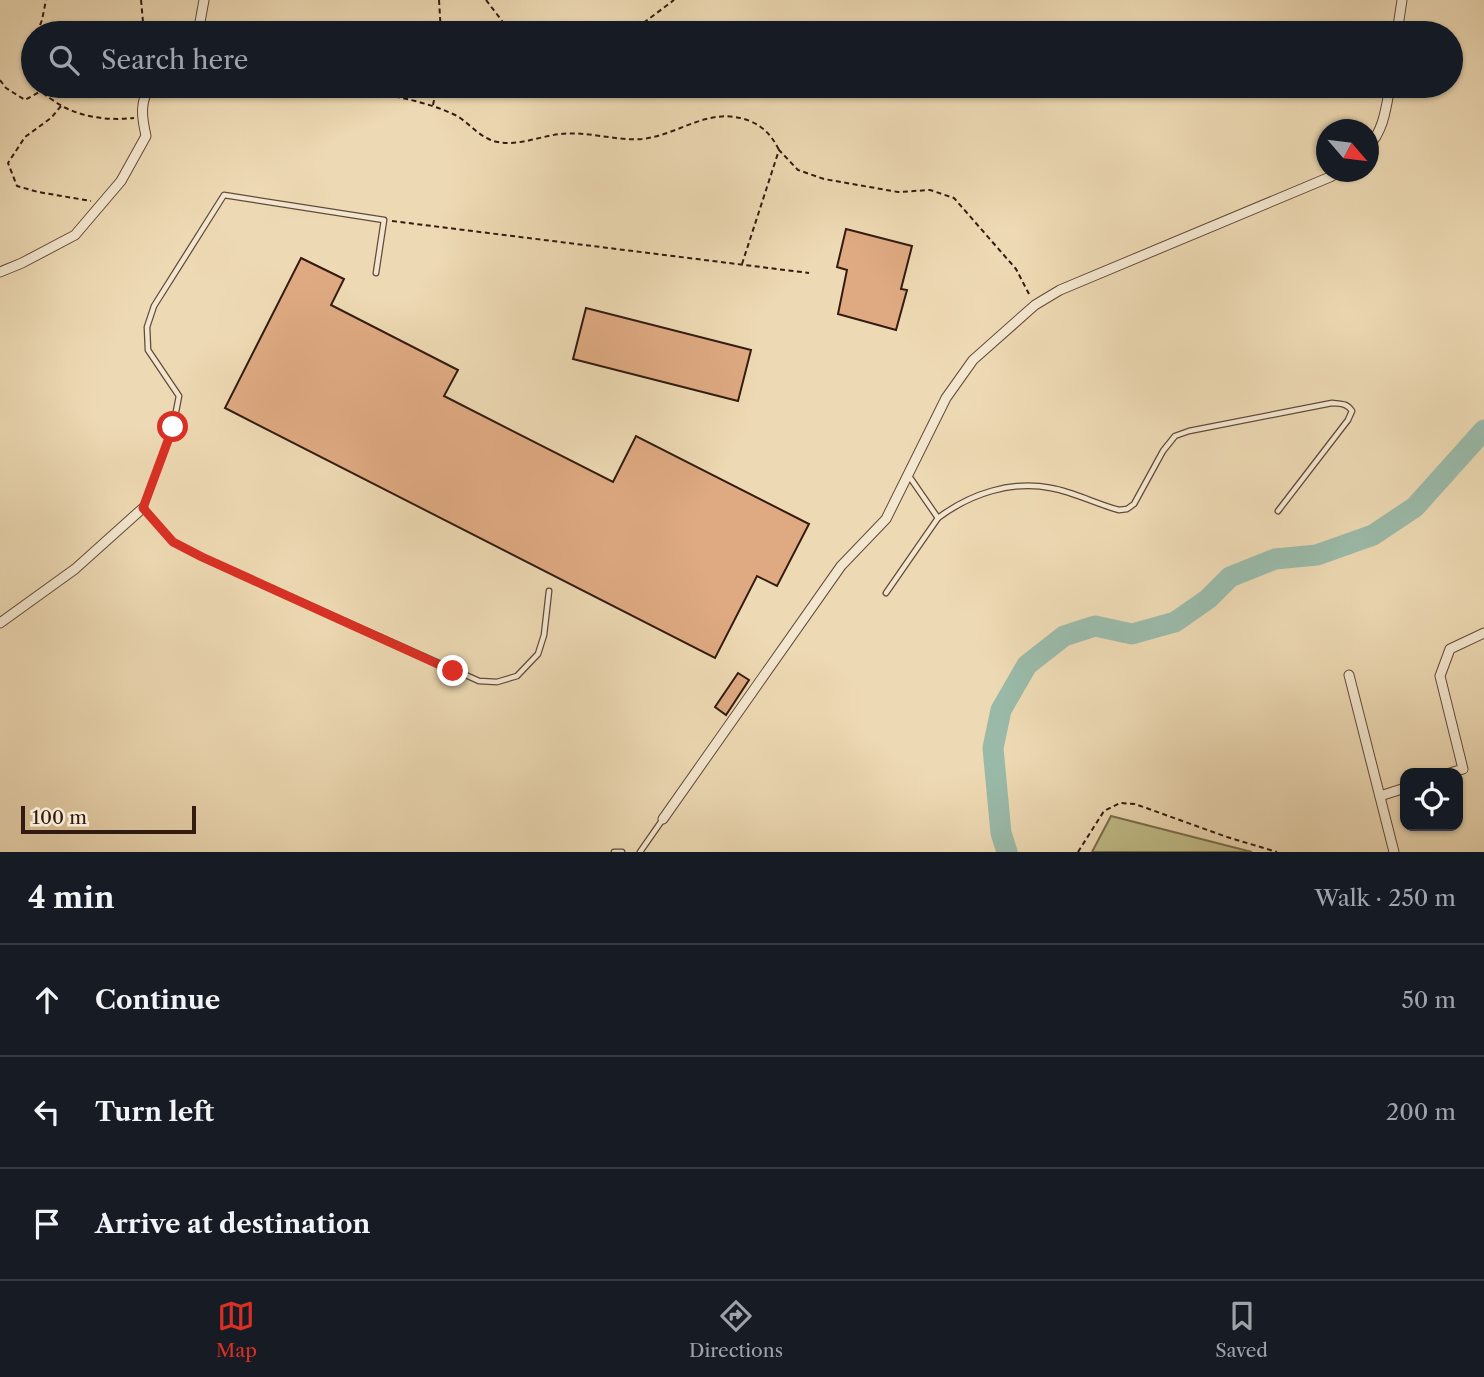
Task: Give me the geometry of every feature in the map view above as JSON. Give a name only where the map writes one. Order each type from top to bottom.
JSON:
[{"type":"street","points":[[200,21],[204,0]]},
{"type":"street","points":[[1399,21],[1402,0]]},
{"type":"street","points":[[0,272],[75,235],[121,181],[146,136],[142,117],[144,98]]},
{"type":"street","points":[[1379,131],[1388,98]]},
{"type":"street","points":[[663,819],[841,566],[886,519],[946,398],[973,360],[1035,305],[1060,290],[1318,182]]},
{"type":"street","points":[[0,623],[75,569],[143,508]]},
{"type":"street","points":[[1463,768],[1440,676],[1450,649],[1484,633]]},
{"type":"street","points":[[1349,675],[1394,852]]},
{"type":"street","points":[[1380,796],[1400,790]]},
{"type":"lane","points":[[376,272],[384,220],[224,195],[154,306],[147,327],[148,350],[179,396],[173,427],[143,508],[173,542],[214,563],[479,681],[498,682],[517,676],[538,654],[544,635],[549,590]]},
{"type":"lane","points":[[886,593],[938,518],[954,506],[994,489],[1031,485],[1053,488],[1119,510],[1127,509],[1134,504],[1163,451],[1175,436],[1189,431],[1332,404],[1349,407],[1352,411],[1348,420],[1278,511]]},
{"type":"lane","points":[[909,476],[938,518]]},
{"type":"lane","points":[[640,852],[663,819]]},
{"type":"lane","points":[[614,852],[622,852]]},
{"type":"path","points":[[42,21],[46,0]]},
{"type":"path","points":[[141,0],[143,21]]},
{"type":"path","points":[[439,0],[440,21]]},
{"type":"path","points":[[486,0],[503,21]]},
{"type":"path","points":[[646,21],[674,0]]},
{"type":"path","points":[[0,80],[6,88],[21,97]]},
{"type":"path","points":[[50,98],[61,106],[86,116],[119,120],[142,117]]},
{"type":"path","points":[[404,98],[458,115],[477,132],[496,142],[520,142],[562,134],[640,139],[664,134],[716,116],[738,117],[759,125],[798,170],[824,179],[898,192],[930,190],[954,198],[1016,268],[1035,305]]},
{"type":"path","points":[[433,105],[434,98]]},
{"type":"path","points":[[61,106],[51,118],[25,137],[8,163],[17,186],[102,203]]},
{"type":"path","points":[[741,264],[779,150]]},
{"type":"path","points":[[384,220],[809,273]]},
{"type":"path","points":[[1078,852],[1104,811],[1120,803],[1135,804],[1277,852]]},
{"type":"shaded area","points":[[1111,816],[1252,852],[1092,852]]},
{"type":"building","points":[[846,229],[912,246],[901,289],[907,290],[896,330],[838,314],[847,270],[837,267]]},
{"type":"building","points":[[301,258],[344,279],[331,305],[458,370],[444,396],[613,482],[636,436],[809,524],[777,586],[757,576],[715,658],[225,408]]},
{"type":"building","points":[[586,308],[751,350],[738,401],[573,359]]},
{"type":"building","points":[[738,673],[749,680],[726,715],[715,707]]},
{"type":"waterway","points":[[1007,852],[1001,833],[993,748],[1001,710],[1027,665],[1064,636],[1095,626],[1132,634],[1175,622],[1208,599],[1230,577],[1275,559],[1317,555],[1373,535],[1415,507],[1484,430]]},
{"type":"route","points":[[173,427],[143,508],[173,542],[453,671]]}]
